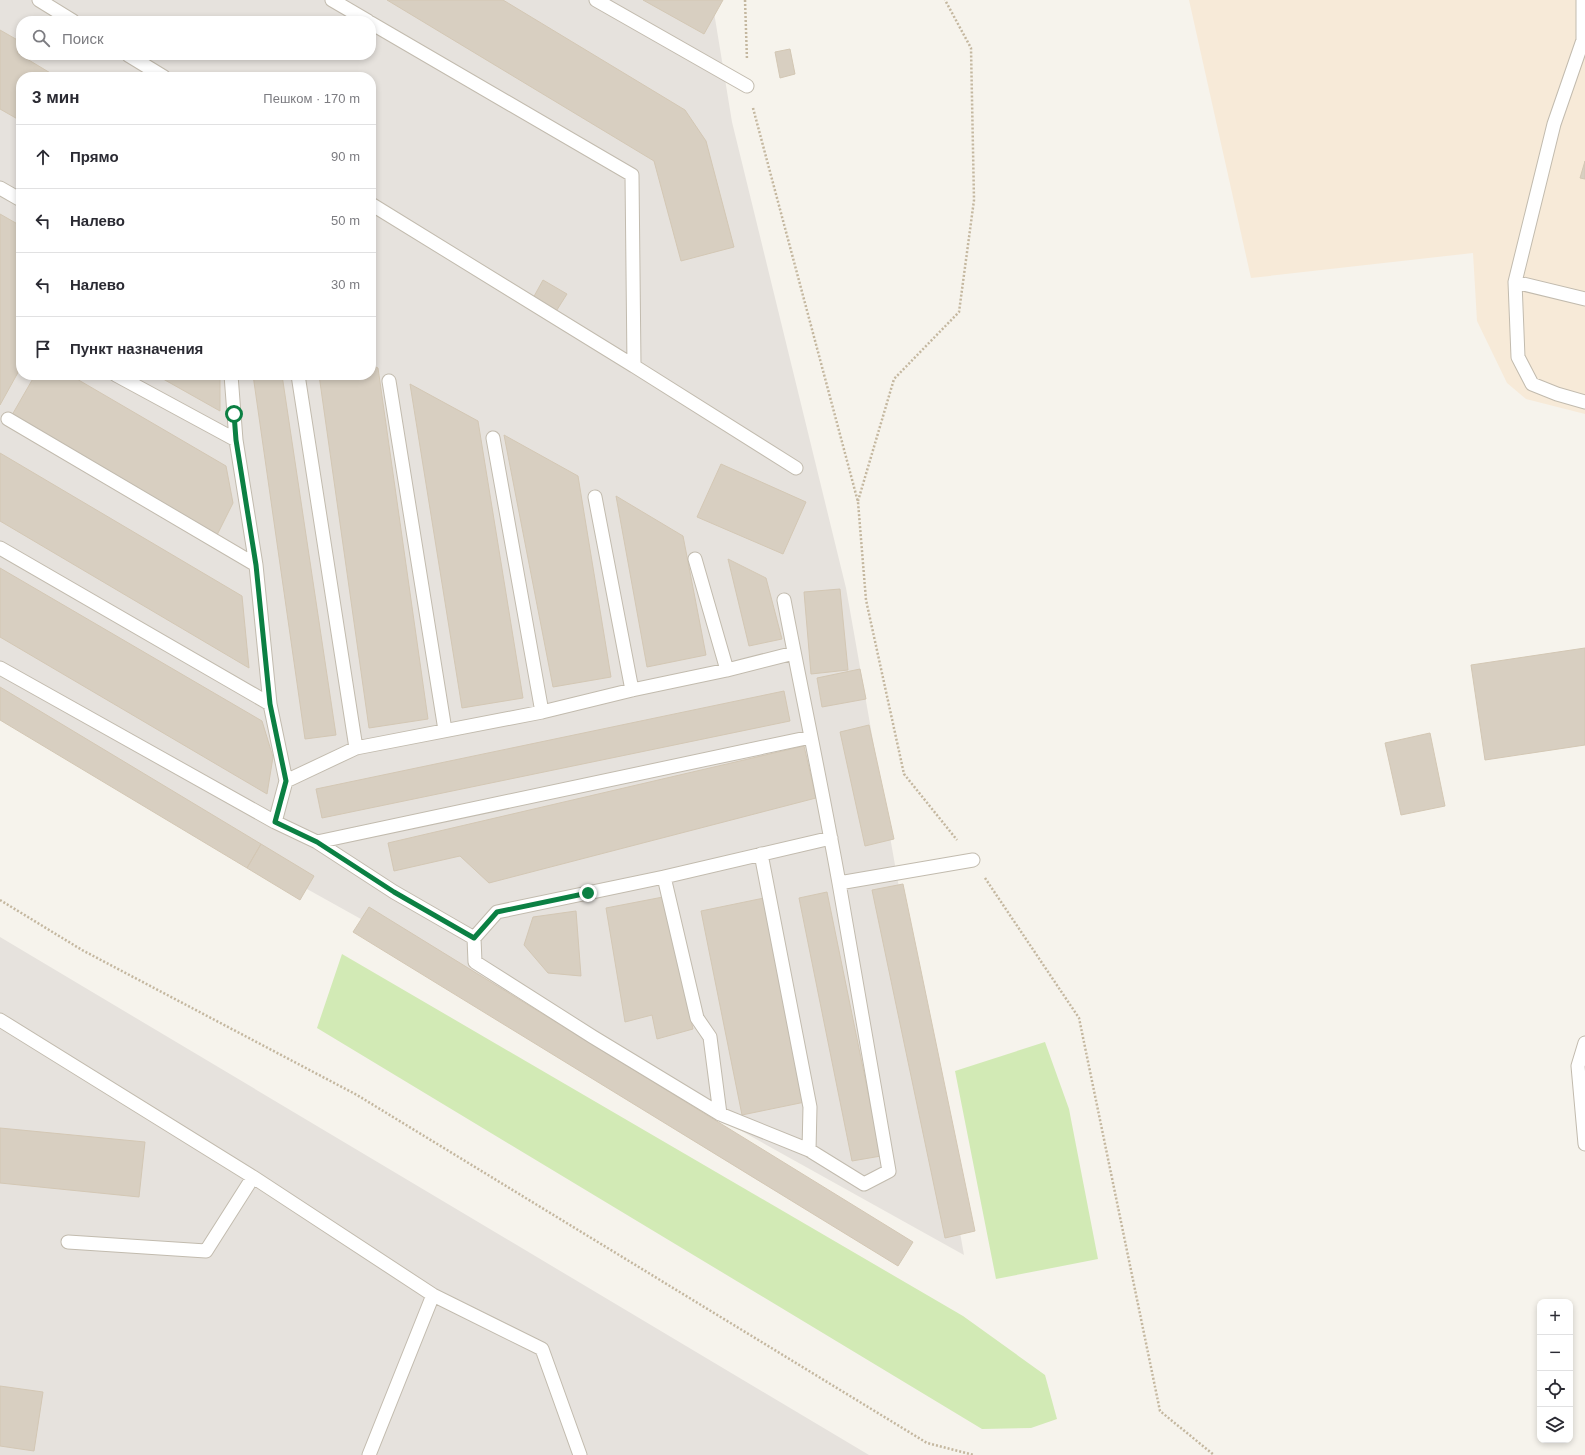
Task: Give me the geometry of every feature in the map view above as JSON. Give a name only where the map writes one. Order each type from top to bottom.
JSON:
[{"type":"lane","points":[[39,0],[65,16]]},
{"type":"lane","points":[[332,0],[359,16]]},
{"type":"lane","points":[[596,0],[748,86]]},
{"type":"lane","points":[[1583,0],[1583,40],[1554,124],[1515,282],[1518,358],[1532,384],[1557,394],[1585,402]]},
{"type":"lane","points":[[376,26],[632,175],[634,366]]},
{"type":"lane","points":[[136,60],[156,72]]},
{"type":"lane","points":[[0,188],[16,197]]},
{"type":"lane","points":[[376,207],[796,468]]},
{"type":"lane","points":[[1515,282],[1585,299]]},
{"type":"lane","points":[[125,380],[236,440]]},
{"type":"lane","points":[[231,380],[236,440],[256,565],[270,704],[286,781],[275,822]]},
{"type":"lane","points":[[299,380],[356,748]]},
{"type":"lane","points":[[389,381],[445,730]]},
{"type":"lane","points":[[8,419],[256,565]]},
{"type":"lane","points":[[493,438],[542,712]]},
{"type":"lane","points":[[595,497],[632,690]]},
{"type":"lane","points":[[0,548],[270,704]]},
{"type":"lane","points":[[695,559],[727,670]]},
{"type":"lane","points":[[784,600],[831,838],[889,1171],[864,1184],[809,1150],[720,1114],[593,1037],[475,962],[474,938],[497,912],[664,877],[831,838]]},
{"type":"lane","points":[[286,781],[356,748],[542,712],[632,690],[727,670],[794,653]]},
{"type":"lane","points":[[0,668],[275,822],[317,842],[394,892],[474,938]]},
{"type":"lane","points":[[317,842],[811,737]]},
{"type":"lane","points":[[761,854],[810,1107],[809,1150]]},
{"type":"lane","points":[[839,883],[972,860]]},
{"type":"lane","points":[[664,877],[697,1018],[710,1037],[720,1114]]},
{"type":"lane","points":[[0,1020],[253,1177],[433,1295],[542,1349],[580,1455]]},
{"type":"lane","points":[[1585,1043],[1578,1066],[1585,1144]]},
{"type":"lane","points":[[68,1242],[206,1251],[253,1177]]},
{"type":"lane","points":[[369,1455],[433,1295]]},
{"type":"path","points":[[745,0],[748,86],[858,502],[866,600],[904,774],[972,860],[1079,1018],[1160,1411],[1214,1455]]},
{"type":"path","points":[[858,502],[894,379],[959,312],[974,200],[971,48],[945,0]]},
{"type":"path","points":[[0,900],[82,950],[357,1095],[928,1443],[974,1455]]},
{"type":"shaded area","points":[[0,0],[712,0],[732,122],[846,588],[964,1255],[0,718]]},
{"type":"shaded area","points":[[1189,0],[1585,0],[1585,414],[1526,399],[1507,383],[1477,321],[1473,253],[1251,278]]},
{"type":"shaded area","points":[[0,937],[869,1455],[0,1455]]},
{"type":"green space","points":[[342,954],[963,1316],[1045,1375],[1057,1419],[1031,1428],[982,1429],[317,1028]]},
{"type":"green space","points":[[1045,1042],[1069,1109],[1098,1259],[996,1279],[955,1071]]},
{"type":"building","points":[[387,0],[503,0],[685,110],[706,141],[734,247],[681,261],[654,161]]},
{"type":"building","points":[[643,0],[723,0],[704,34]]},
{"type":"building","points":[[0,30],[16,39],[16,60],[29,60],[49,72],[16,72],[16,118],[0,109]]},
{"type":"building","points":[[790,49],[795,74],[780,78],[775,52]]},
{"type":"building","points":[[1585,161],[1585,179],[1580,178]]},
{"type":"building","points":[[0,214],[16,223],[16,376],[0,405]]},
{"type":"building","points":[[543,280],[567,294],[555,313],[532,300]]},
{"type":"building","points":[[376,367],[378,368],[428,719],[369,728],[320,380],[376,380]]},
{"type":"building","points":[[32,380],[79,380],[226,466],[233,503],[217,535],[12,415]]},
{"type":"building","points":[[165,380],[220,380],[220,411]]},
{"type":"building","points":[[254,380],[283,380],[336,735],[305,739]]},
{"type":"building","points":[[410,384],[478,421],[523,698],[462,708]]},
{"type":"building","points":[[504,435],[578,476],[611,677],[553,687]]},
{"type":"building","points":[[0,453],[242,596],[249,668],[0,521]]},
{"type":"building","points":[[721,464],[806,502],[783,554],[697,517]]},
{"type":"building","points":[[616,496],[683,536],[706,655],[647,667]]},
{"type":"building","points":[[728,559],[766,578],[782,639],[749,646]]},
{"type":"building","points":[[0,568],[262,721],[273,757],[267,794],[0,637]]},
{"type":"building","points":[[840,589],[848,670],[811,674],[804,592]]},
{"type":"building","points":[[1585,648],[1585,745],[1485,760],[1471,665]]},
{"type":"building","points":[[860,669],[866,699],[822,707],[817,678]]},
{"type":"building","points":[[0,687],[261,844],[247,868],[0,720]]},
{"type":"building","points":[[784,691],[790,721],[322,818],[316,789]]},
{"type":"building","points":[[869,725],[894,839],[865,846],[840,732]]},
{"type":"building","points":[[1430,733],[1445,806],[1401,815],[1385,743]]},
{"type":"building","points":[[804,746],[816,798],[489,883],[460,856],[394,871],[388,843]]},
{"type":"building","points":[[261,844],[314,876],[300,900],[247,868]]},
{"type":"building","points":[[903,884],[975,1231],[945,1238],[872,890]]},
{"type":"building","points":[[827,892],[881,1156],[852,1161],[799,898]]},
{"type":"building","points":[[663,897],[693,1029],[657,1039],[652,1015],[625,1022],[606,908]]},
{"type":"building","points":[[764,898],[805,1102],[742,1115],[701,911]]},
{"type":"building","points":[[369,907],[913,1242],[898,1266],[353,932]]},
{"type":"building","points":[[576,911],[581,976],[548,973],[524,945],[533,917]]},
{"type":"building","points":[[0,1128],[145,1142],[139,1197],[0,1183]]},
{"type":"building","points":[[0,1386],[43,1392],[34,1451],[0,1446]]},
{"type":"route","points":[[234,414],[236,440],[256,565],[270,704],[286,781],[275,822],[317,842],[394,892],[474,938],[497,912],[588,893]]}]
